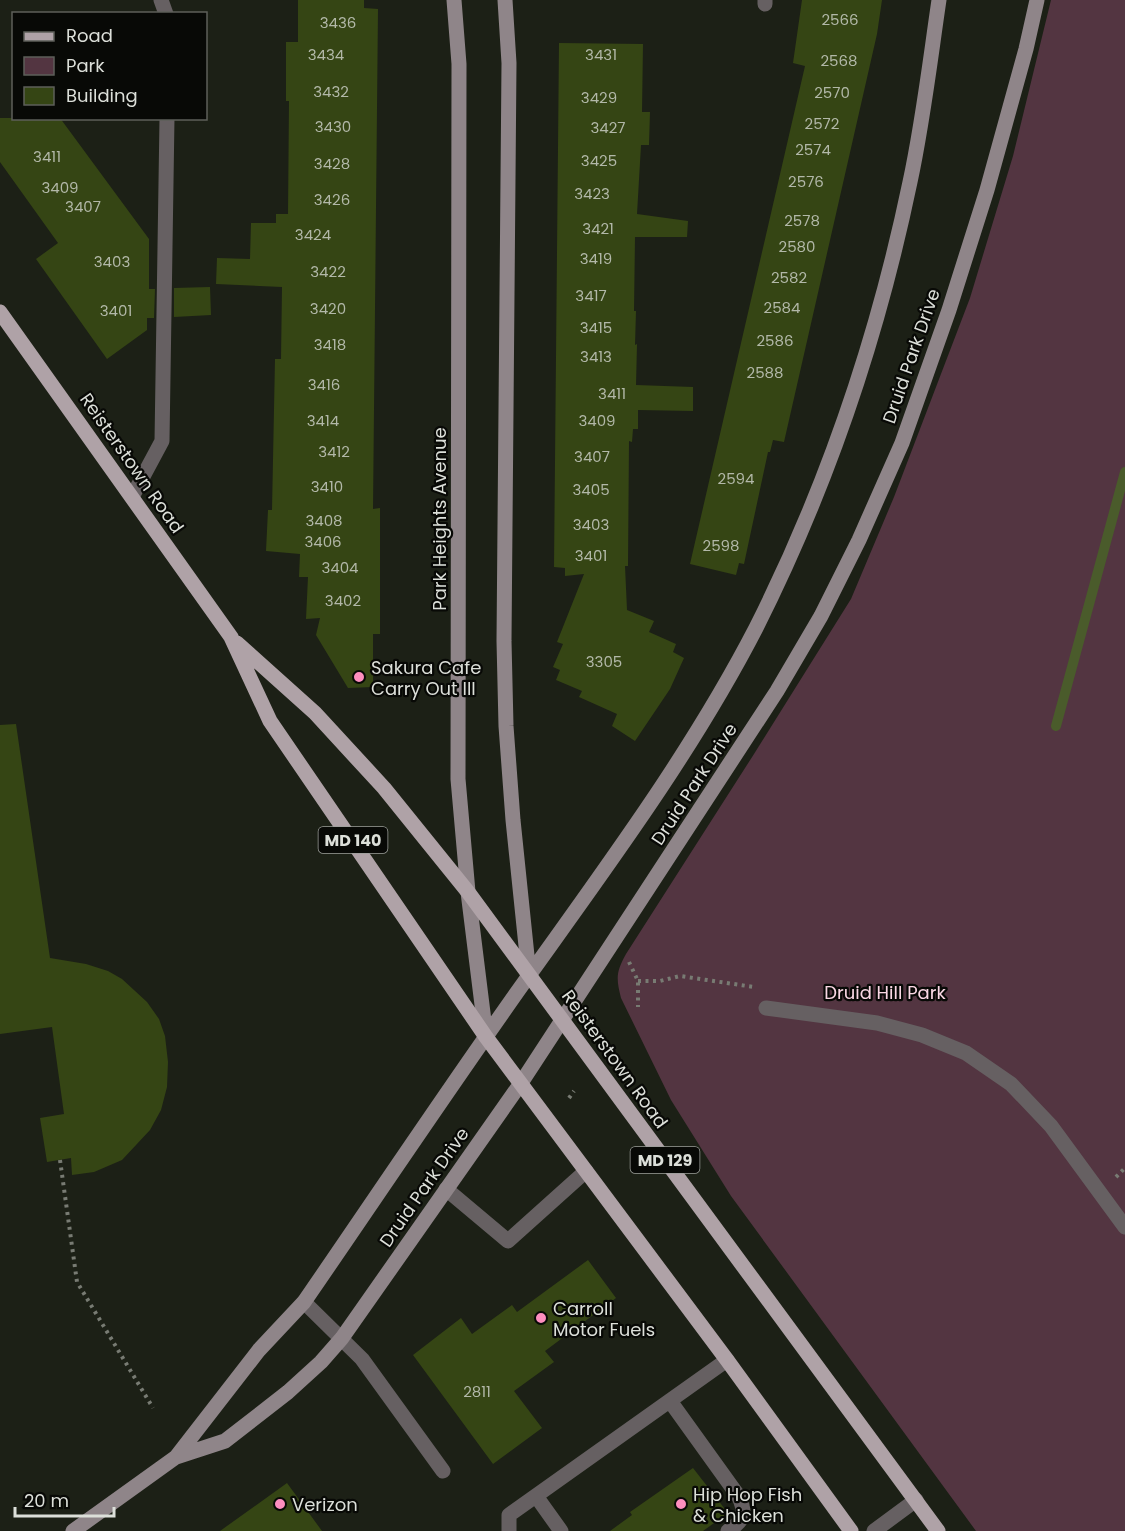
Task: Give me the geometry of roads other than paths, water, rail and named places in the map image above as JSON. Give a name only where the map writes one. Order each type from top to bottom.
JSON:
[{"type":"main road","name":"Park Heights Avenue","points":[[454,0],[459,64],[458,779],[468,892],[486,1037]]},
{"type":"main road","points":[[505,0],[508,63],[504,641],[506,726],[529,975]]},
{"type":"main road","name":"Druid Park Drive","points":[[73,1531],[176,1457],[259,1350],[304,1302],[529,975],[614,858],[713,705],[756,628],[819,487],[846,417],[893,255],[916,148],[939,0]]},
{"type":"main road","name":"Druid Park Drive","points":[[176,1457],[225,1441],[288,1392],[321,1362],[342,1338],[521,1083],[777,691],[822,616],[860,540],[902,443],[949,310],[987,190],[1026,49],[1037,0]]},
{"type":"main road","name":"Reisterstown Road","points":[[0,312],[231,637],[270,721],[486,1037],[727,1360],[851,1531]]},
{"type":"main road","name":"Reisterstown Road","points":[[231,637],[315,713],[384,788],[468,892],[938,1531]]},
{"type":"street","points":[[132,497],[162,441],[167,120]]},
{"type":"street","points":[[766,1008],[877,1023],[922,1035],[966,1053],[1011,1084],[1052,1126],[1121,1221]]},
{"type":"street","points":[[446,1189],[507,1241],[586,1171]]},
{"type":"street","points":[[304,1302],[364,1362],[443,1471]]},
{"type":"street","points":[[509,1531],[509,1515],[727,1360]]},
{"type":"street","points":[[670,1401],[740,1497],[743,1516],[740,1522],[728,1531]]},
{"type":"street","points":[[536,1496],[561,1531]]},
{"type":"street","points":[[874,1531],[916,1500]]},
{"type":"waterway","points":[[1056,726],[1125,472]]},
{"type":"place","name":"Sakura Cafe Carry Out III","points":[[359,677]]},
{"type":"place","name":"Carroll Motor Fuels","points":[[541,1318]]},
{"type":"place","name":"Verizon","points":[[280,1504]]},
{"type":"place","name":"Hip Hop Fish & Chicken","points":[[681,1504]]},
{"type":"park label","name":"Druid Hill Park","points":[[885,992]]}]
